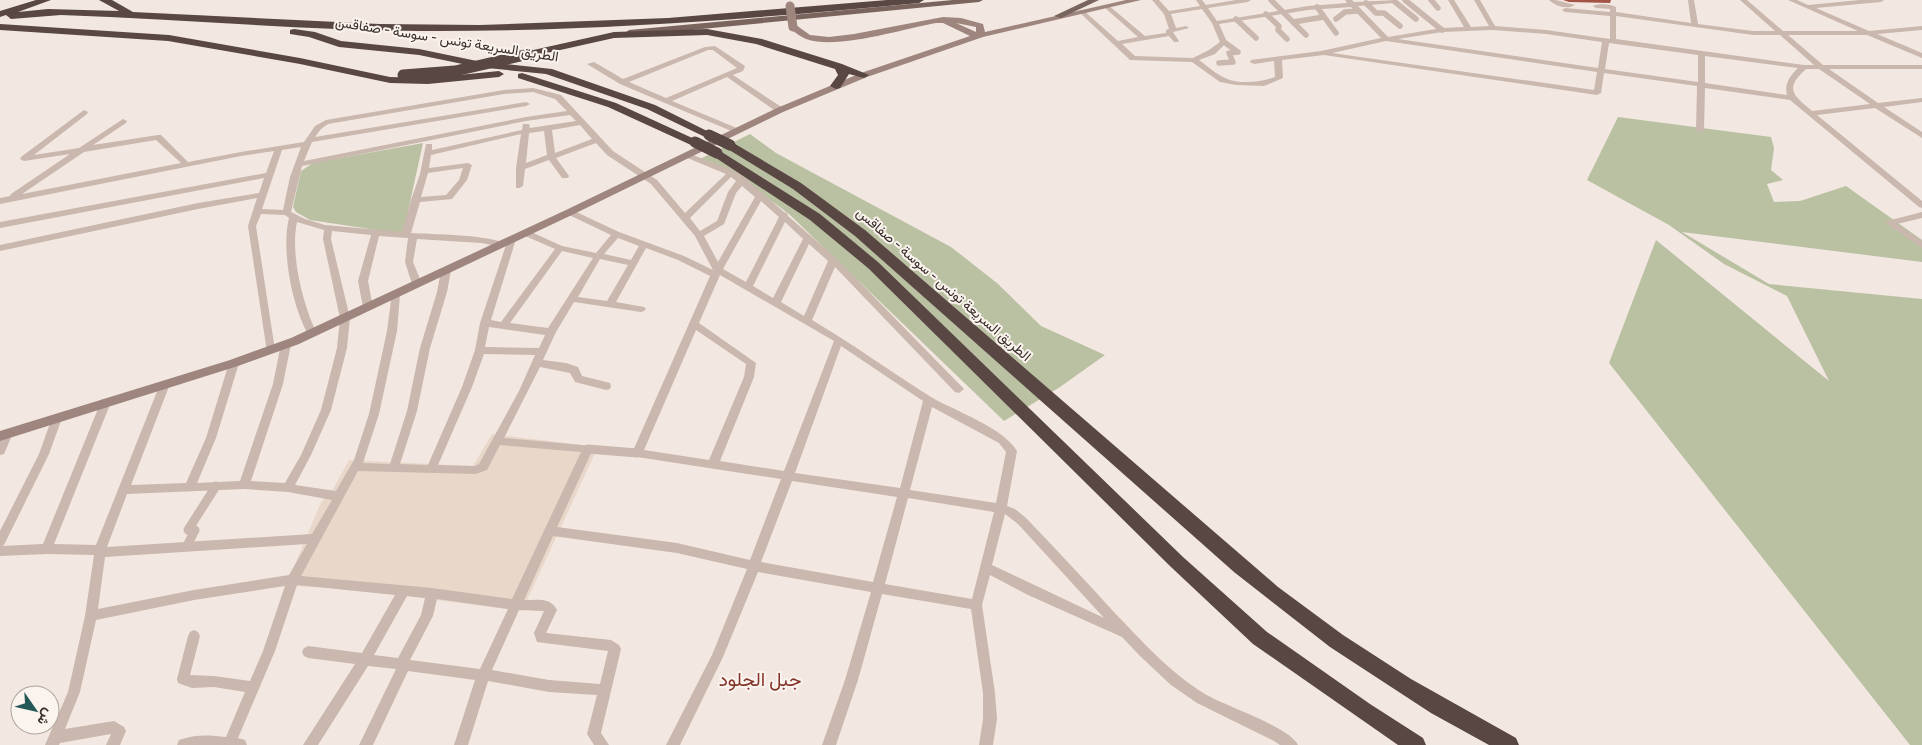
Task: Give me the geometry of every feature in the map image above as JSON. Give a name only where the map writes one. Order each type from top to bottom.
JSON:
[{"type":"highway","points":[[4,15],[46,0]]},
{"type":"highway","points":[[104,0],[136,14]]},
{"type":"highway","points":[[4,15],[34,13],[136,14],[416,28],[512,27],[719,18],[918,0]]},
{"type":"highway","name":"الطريق السريعة تونس - سوسة - صفاقس","points":[[4,15],[304,32],[339,44],[406,50],[478,64],[538,70],[568,77],[626,97],[709,135],[724,149],[815,217],[873,265],[1177,562],[1260,638],[1330,689],[1416,745]]},
{"type":"highway","name":"الطريق السريعة تونس - سوسة - صفاقس","points":[[0,27],[169,38],[183,42],[309,62],[390,80],[428,82],[490,74],[520,76],[612,105],[695,142],[724,149],[797,186],[860,233],[1240,567],[1288,606],[1399,683],[1509,745]]},
{"type":"highway","points":[[169,38],[282,48],[382,72],[403,75],[455,71],[614,35],[682,32],[723,33],[758,41],[864,75]]},
{"type":"highway","points":[[836,86],[844,75],[838,66]]},
{"type":"main road","points":[[614,35],[978,0]]},
{"type":"main road","points":[[1058,16],[1095,0]]},
{"type":"main road","points":[[4,434],[234,363],[312,334],[780,110],[864,75],[979,36],[1058,16],[1137,0]]},
{"type":"main road","points":[[790,3],[793,27],[796,32],[806,36],[831,38],[934,16],[960,17],[980,26],[979,36]]},
{"type":"main road","points":[[915,20],[944,20],[961,30],[979,36]]},
{"type":"main road","points":[[956,43],[961,30]]},
{"type":"street","points":[[1155,0],[1167,13],[1171,32],[1176,41]]},
{"type":"street","points":[[1199,0],[1215,23],[1224,42],[1238,52],[1229,53],[1233,62],[1219,63]]},
{"type":"street","points":[[1167,13],[1248,0]]},
{"type":"street","points":[[1271,0],[1306,35]]},
{"type":"street","points":[[1302,0],[1308,8]]},
{"type":"street","points":[[1405,0],[1442,30]]},
{"type":"street","points":[[1431,0],[1438,8]]},
{"type":"street","points":[[1450,0],[1468,28]]},
{"type":"street","points":[[1477,0],[1494,28]]},
{"type":"street","points":[[1552,0],[1561,5],[1613,7],[1695,25],[1754,33],[1868,33],[1922,28]]},
{"type":"street","points":[[1691,0],[1695,25]]},
{"type":"street","points":[[1743,0],[1822,68],[1922,136]]},
{"type":"street","points":[[1791,0],[1922,56]]},
{"type":"street","points":[[1807,7],[1880,0]]},
{"type":"street","points":[[1215,23],[1282,11],[1350,2],[1394,1],[1416,19]]},
{"type":"street","points":[[1350,2],[1386,39],[1792,98]]},
{"type":"street","points":[[1366,3],[1376,14],[1384,13],[1400,26]]},
{"type":"street","points":[[1106,6],[1143,38]]},
{"type":"street","points":[[1316,7],[1336,33]]},
{"type":"street","points":[[1565,10],[1613,7]]},
{"type":"street","points":[[1321,53],[1597,93],[1609,41],[1613,7]]},
{"type":"street","points":[[1081,11],[1133,58],[1194,60],[1212,52],[1224,42]]},
{"type":"street","points":[[1336,19],[1338,16],[1345,14],[1345,12],[1357,11]]},
{"type":"street","points":[[1266,14],[1279,26],[1278,30],[1287,39]]},
{"type":"street","points":[[1293,22],[1324,17]]},
{"type":"street","points":[[1236,19],[1256,38]]},
{"type":"street","points":[[1117,44],[1186,28]]},
{"type":"street","points":[[1254,62],[1321,53],[1386,39],[1442,30],[1494,28],[1804,67],[1922,67]]},
{"type":"street","points":[[623,82],[707,48],[715,48],[741,66],[740,69],[667,100]]},
{"type":"street","points":[[1700,130],[1702,53]]},
{"type":"street","points":[[1194,60],[1223,80],[1256,84],[1269,83],[1279,78],[1278,60]]},
{"type":"street","points":[[591,64],[623,82],[736,131]]},
{"type":"street","points":[[1804,67],[1790,83],[1789,92],[1792,98],[1922,205]]},
{"type":"street","points":[[727,74],[780,110]]},
{"type":"street","points":[[519,186],[526,132],[526,104],[530,90]]},
{"type":"street","points":[[312,334],[305,322],[293,260],[289,235],[289,198],[299,164],[316,127],[326,122],[530,90],[558,97],[596,140],[617,158],[646,175],[699,235],[716,271]]},
{"type":"street","points":[[1811,113],[1922,100]]},
{"type":"street","points":[[0,201],[309,142],[526,104]]},
{"type":"street","points":[[84,112],[24,159],[158,137],[187,165]]},
{"type":"street","points":[[299,164],[526,119],[573,112]]},
{"type":"street","points":[[11,198],[123,122]]},
{"type":"street","points":[[428,152],[581,123]]},
{"type":"street","points":[[548,129],[551,157],[565,176]]},
{"type":"street","points":[[416,284],[408,262],[410,236],[415,200],[425,171],[429,138]]},
{"type":"street","points":[[520,168],[596,140]]},
{"type":"street","points":[[270,350],[252,230],[279,148]]},
{"type":"street","points":[[688,154],[731,173],[742,180],[784,216],[833,260],[960,388]]},
{"type":"street","points":[[415,200],[448,197],[463,180],[468,165],[425,171]]},
{"type":"street","points":[[684,218],[731,173]]},
{"type":"street","points":[[0,226],[269,175]]},
{"type":"street","points":[[699,235],[720,224],[732,192],[742,180]]},
{"type":"street","points":[[0,248],[198,206],[263,195]]},
{"type":"street","points":[[637,454],[716,271],[760,196]]},
{"type":"street","points":[[258,212],[290,216],[328,228],[410,236],[470,238],[502,244]]},
{"type":"street","points":[[570,212],[616,234],[716,271],[748,287],[839,340],[928,400],[1003,440],[1011,447],[1012,451],[1002,508],[976,605],[989,693],[990,720],[986,745]]},
{"type":"street","points":[[748,287],[784,216]]},
{"type":"street","points":[[1920,217],[1890,223],[1922,245]]},
{"type":"street","points":[[288,488],[306,455],[333,390],[342,348],[344,318],[327,238],[328,228]]},
{"type":"street","points":[[368,307],[363,281],[376,232]]},
{"type":"street","points":[[526,233],[560,248],[632,263]]},
{"type":"street","points":[[356,466],[479,469],[487,462],[538,363],[551,332],[598,256],[616,234]]},
{"type":"street","points":[[775,304],[808,238]]},
{"type":"street","points":[[432,467],[467,387],[480,350],[485,324],[512,239]]},
{"type":"street","points":[[610,304],[644,245]]},
{"type":"street","points":[[503,326],[560,248]]},
{"type":"street","points":[[807,320],[833,260]]},
{"type":"street","points":[[394,467],[412,411],[446,270]]},
{"type":"street","points":[[184,745],[193,741],[233,745],[269,651],[293,580],[356,466],[374,414],[392,331],[395,295]]},
{"type":"street","points":[[572,299],[641,309]]},
{"type":"street","points":[[485,324],[551,332]]},
{"type":"street","points":[[694,324],[750,364],[749,377],[713,464]]},
{"type":"street","points":[[673,745],[717,657],[754,566],[786,476],[839,340]]},
{"type":"street","points":[[244,485],[278,384],[286,344]]},
{"type":"street","points":[[480,350],[543,352]]},
{"type":"street","points":[[190,486],[211,438],[234,363]]},
{"type":"street","points":[[538,363],[566,367],[574,370],[579,379],[606,386]]},
{"type":"street","points":[[54,741],[74,692],[91,616],[100,551],[165,384]]},
{"type":"street","points":[[829,745],[842,712],[878,587],[905,492],[928,400]]},
{"type":"street","points":[[47,549],[58,516],[94,436],[106,402]]},
{"type":"street","points":[[0,542],[44,454],[57,418]]},
{"type":"street","points":[[0,451],[4,434]]},
{"type":"street","points":[[498,441],[637,454],[713,464],[1002,508],[1011,512],[1022,521],[1128,634],[1176,682],[1202,699],[1279,736],[1291,745]]},
{"type":"street","points":[[461,745],[483,676],[514,605],[588,449]]},
{"type":"street","points":[[123,490],[244,485],[288,488],[338,496]]},
{"type":"street","points":[[187,546],[195,530],[188,530],[216,486]]},
{"type":"street","points":[[549,531],[677,548],[754,566],[976,605]]},
{"type":"street","points":[[0,551],[47,549],[100,551],[314,540]]},
{"type":"street","points":[[986,568],[1128,634]]},
{"type":"street","points":[[91,616],[194,595],[293,580],[432,593],[514,605],[550,607],[551,610],[540,633],[543,640],[614,648],[615,652],[594,734],[602,745]]},
{"type":"street","points":[[310,745],[364,661],[403,591]]},
{"type":"street","points":[[366,745],[427,616],[432,593]]},
{"type":"street","points":[[194,636],[183,679],[197,683],[217,681],[228,685],[254,687]]},
{"type":"street","points":[[308,652],[549,686],[605,690]]},
{"type":"street","points":[[54,741],[114,727],[119,731],[113,745]]},
{"type":"green space","points":[[1618,117],[1771,137],[1774,148],[1771,170],[1783,180],[1767,184],[1774,202],[1800,201],[1846,186],[1922,240],[1922,262],[1682,232],[1769,284],[1922,299],[1922,745],[1910,745],[1609,363],[1656,240],[1829,381],[1787,296],[1724,264],[1669,225],[1587,180]]},
{"type":"green space","points":[[750,134],[776,153],[951,247],[997,283],[1041,326],[1105,355],[1060,387],[1004,421],[790,215],[746,184],[698,160]]},
{"type":"green space","points":[[423,143],[403,234],[310,220],[296,212],[293,207],[301,171],[313,163]]},
{"type":"shaded area","points":[[492,434],[598,447],[522,611],[344,588],[286,586],[321,502],[331,493],[349,460],[473,466]]},
{"type":"district","name":"جبل الجلود","points":[[760,679]]}]
